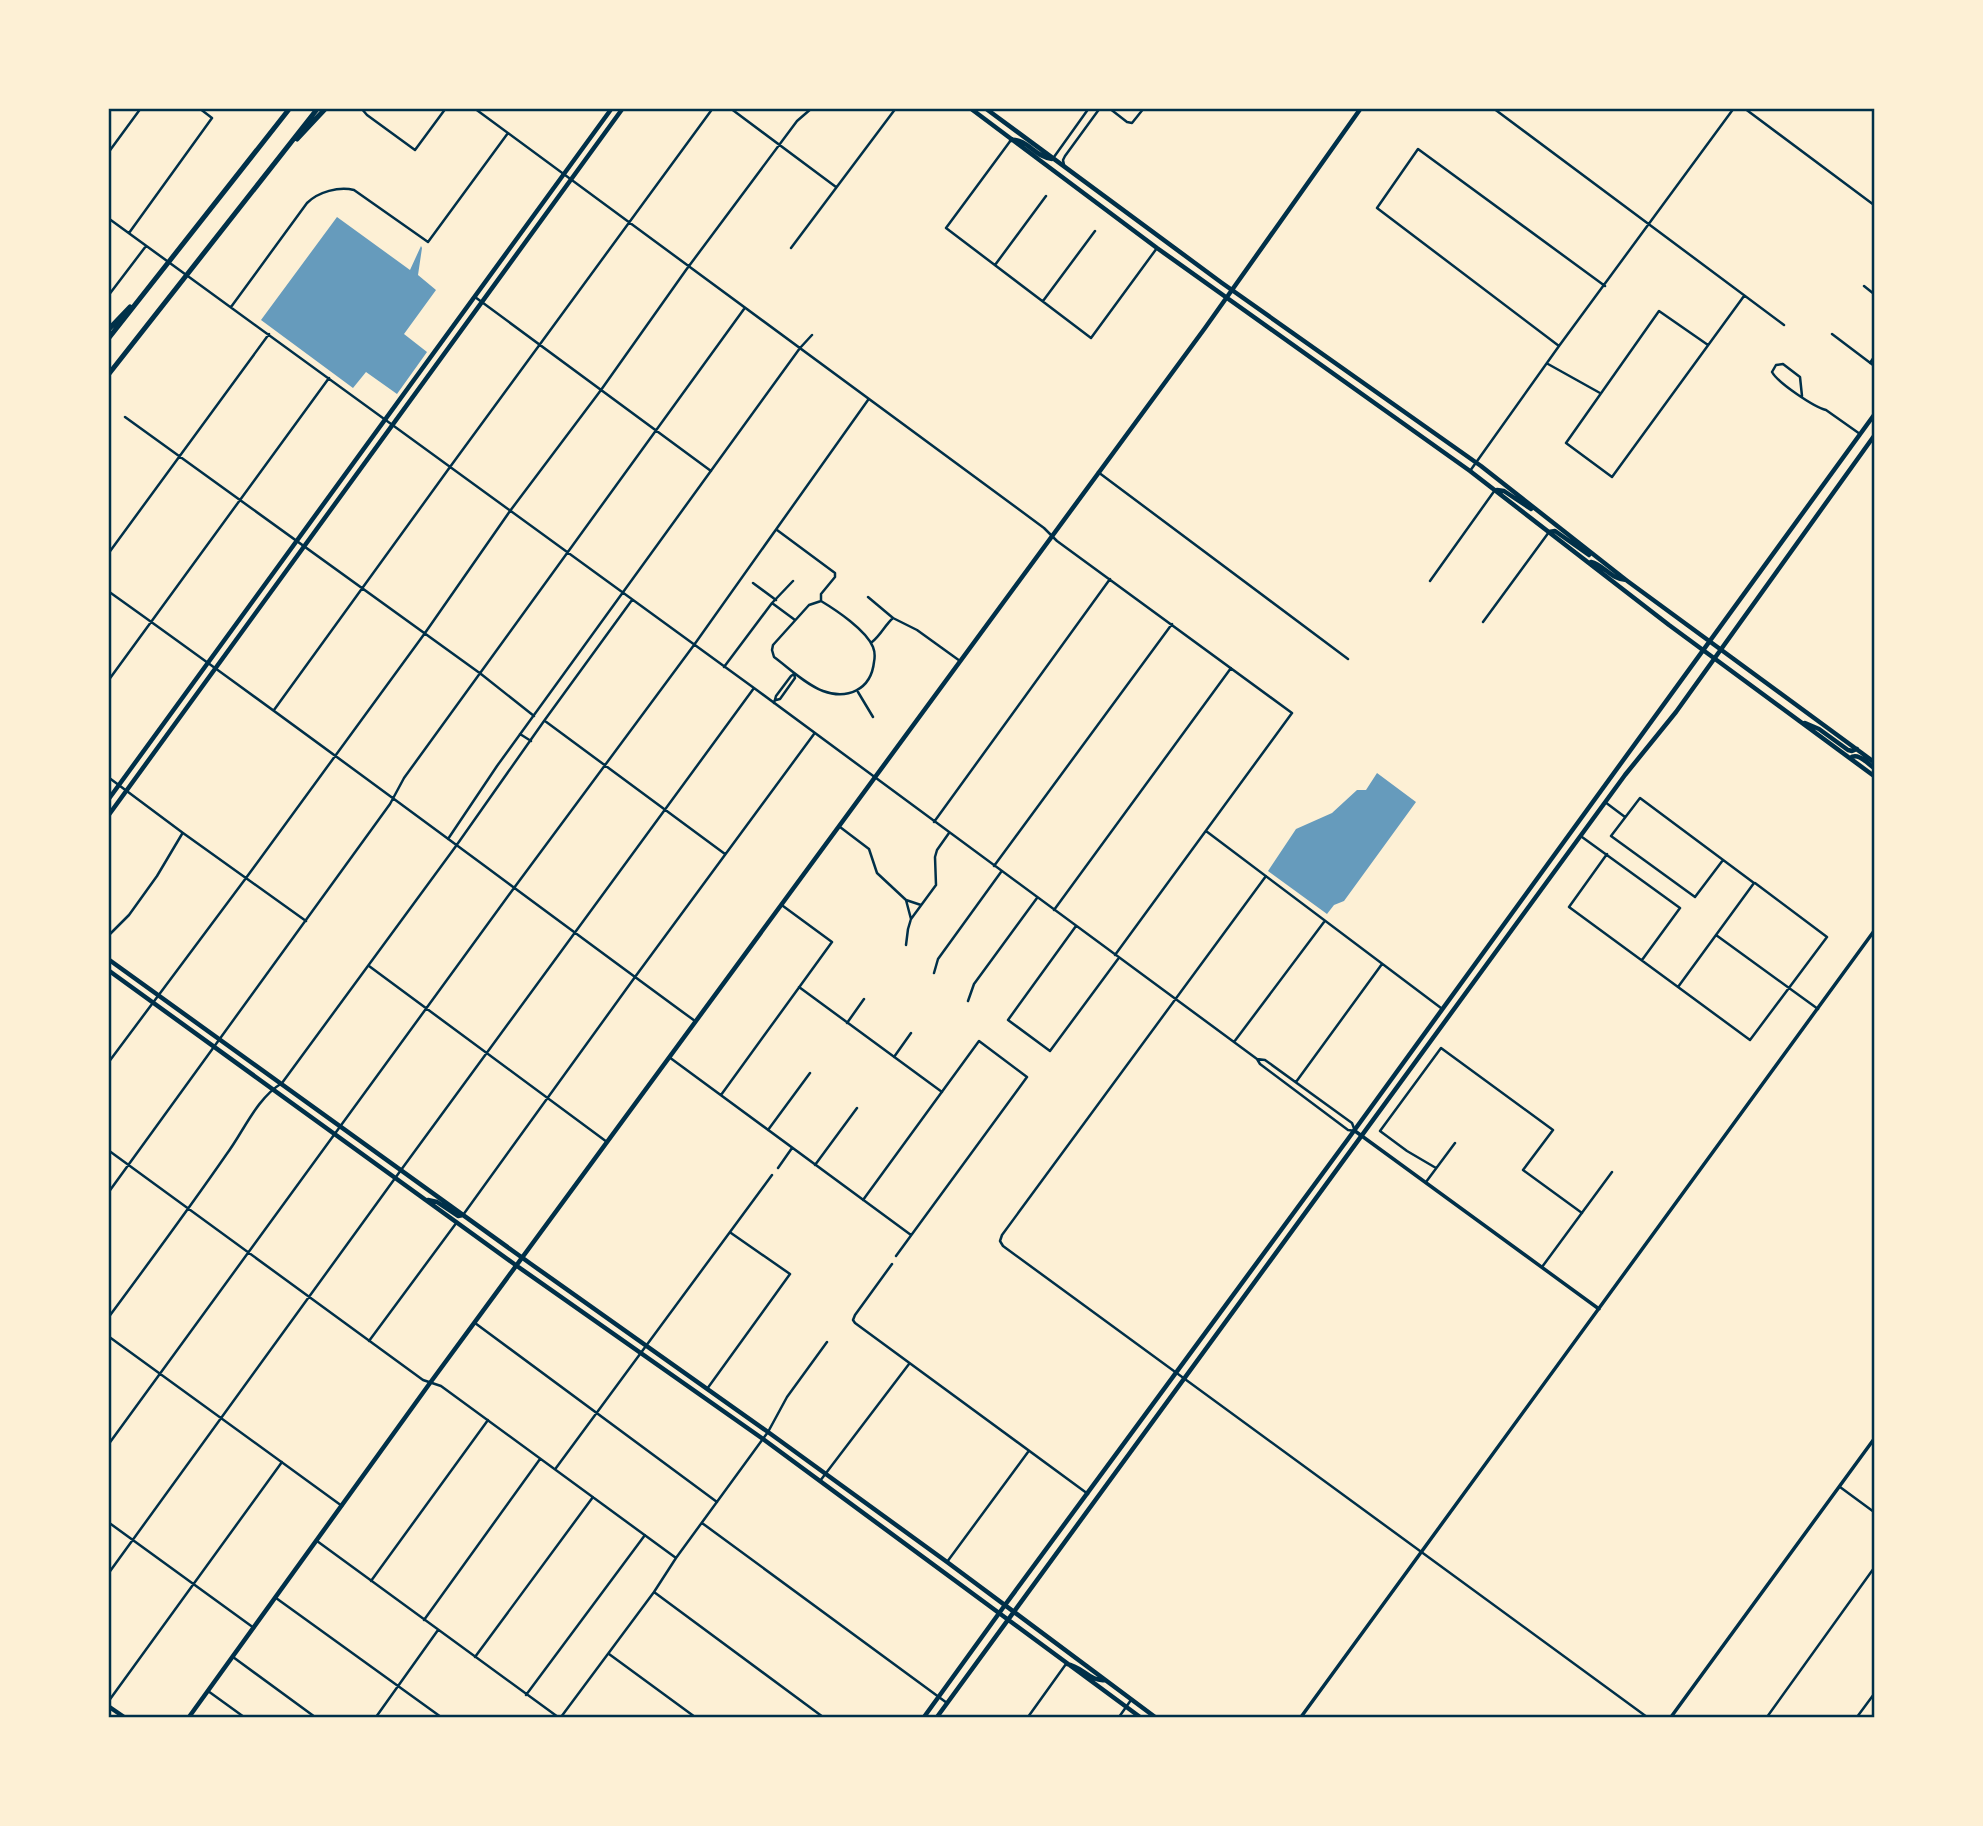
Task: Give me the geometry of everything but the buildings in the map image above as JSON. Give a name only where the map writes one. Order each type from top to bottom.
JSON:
[{"type":"highway","points":[[108,339],[288,108]]},
{"type":"highway","points":[[108,375],[318,108]]},
{"type":"highway","points":[[273,164],[326,108]]},
{"type":"highway","points":[[108,330],[149,288]]},
{"type":"highway","points":[[108,382],[142,332]]},
{"type":"main road","points":[[108,800],[612,108]]},
{"type":"main road","points":[[108,816],[623,108]]},
{"type":"main road","points":[[970,108],[1157,248],[1470,471],[1704,651],[1874,776]]},
{"type":"main road","points":[[985,108],[1232,290],[1477,462],[1626,580],[1874,762]]},
{"type":"main road","points":[[189,1717],[430,1383],[1232,290],[1359,109]]},
{"type":"main road","points":[[1011,140],[1018,139],[1045,158],[1052,159]]},
{"type":"main road","points":[[924,1717],[1711,642],[1874,415]]},
{"type":"main road","points":[[937,1717],[1605,802],[1715,659],[1874,436]]},
{"type":"main road","points":[[1495,490],[1504,491],[1522,505],[1541,514]]},
{"type":"main road","points":[[1549,532],[1555,531],[1580,550],[1600,560]]},
{"type":"main road","points":[[1587,561],[1597,564],[1619,580],[1626,580]]},
{"type":"main road","points":[[1798,720],[1819,729],[1848,750],[1857,749]]},
{"type":"main road","points":[[1850,758],[1857,756],[1874,768]]},
{"type":"main road","points":[[108,959],[887,1518],[1155,1717]]},
{"type":"main road","points":[[108,970],[517,1266],[762,1439],[1140,1717]]},
{"type":"main road","points":[[427,1200],[437,1202],[458,1216],[463,1215]]},
{"type":"main road","points":[[881,1526],[887,1518]]},
{"type":"main road","points":[[1066,1664],[1075,1665],[1097,1680],[1105,1679]]},
{"type":"main road","points":[[108,1704],[124,1717]]},
{"type":"street","points":[[108,153],[141,108]]},
{"type":"street","points":[[129,233],[212,118],[199,108]]},
{"type":"street","points":[[361,109],[415,150],[446,108]]},
{"type":"street","points":[[474,108],[1292,713],[1050,1051],[1008,1020],[1076,926]]},
{"type":"street","points":[[274,710],[713,108]]},
{"type":"street","points":[[730,108],[836,187]]},
{"type":"street","points":[[108,1063],[336,755],[689,267],[797,121],[812,108]]},
{"type":"street","points":[[791,248],[896,108]]},
{"type":"street","points":[[1052,159],[1089,108]]},
{"type":"street","points":[[1065,168],[1065,156],[1100,108]]},
{"type":"street","points":[[1109,108],[1127,122],[1132,122],[1144,108]]},
{"type":"street","points":[[1493,108],[1784,325]]},
{"type":"street","points":[[1470,471],[1734,108]]},
{"type":"street","points":[[1744,108],[1874,205]]},
{"type":"street","points":[[231,306],[307,203],[330,191],[348,188],[359,193],[428,242],[508,133]]},
{"type":"street","points":[[1011,140],[946,228],[1091,338],[1157,248]]},
{"type":"street","points":[[1559,346],[1377,208],[1418,149],[1605,286]]},
{"type":"street","points":[[995,265],[1046,196]]},
{"type":"street","points":[[108,218],[694,646],[775,701],[874,778],[1257,1059],[1329,1116],[1362,1136],[1599,1309]]},
{"type":"street","points":[[1043,301],[1095,231]]},
{"type":"street","points":[[108,296],[146,246]]},
{"type":"street","points":[[1864,286],[1874,294]]},
{"type":"street","points":[[1708,345],[1660,311],[1566,443],[1612,477],[1744,296]]},
{"type":"street","points":[[475,297],[711,471]]},
{"type":"street","points":[[108,1193],[306,921],[404,778],[745,309]]},
{"type":"street","points":[[108,554],[270,334]]},
{"type":"street","points":[[1832,334],[1872,364],[1874,357]]},
{"type":"street","points":[[447,839],[622,593],[812,335]]},
{"type":"street","points":[[1547,363],[1600,393]]},
{"type":"street","points":[[1802,396],[1800,377],[1783,364],[1776,365],[1772,372],[1774,377],[1795,393],[1860,435]]},
{"type":"street","points":[[108,681],[329,378]]},
{"type":"street","points":[[108,1445],[694,646],[869,400]]},
{"type":"street","points":[[125,417],[425,633],[534,716]]},
{"type":"street","points":[[1098,472],[1348,659]]},
{"type":"street","points":[[1430,581],[1495,490]]},
{"type":"street","points":[[777,530],[835,573],[835,578],[821,594],[821,601]]},
{"type":"street","points":[[1483,622],[1549,532]]},
{"type":"street","points":[[934,822],[1110,579]]},
{"type":"street","points":[[724,667],[793,581]]},
{"type":"street","points":[[753,583],[795,621]]},
{"type":"street","points":[[108,591],[336,755],[695,1021]]},
{"type":"street","points":[[868,597],[893,618],[917,630],[960,661]]},
{"type":"street","points":[[108,1318],[226,1156],[260,1103],[282,1083],[369,966],[632,600]]},
{"type":"street","points":[[821,601],[853,625],[875,649],[874,666],[868,682],[858,692],[845,695],[825,692],[812,686],[774,657],[773,645],[809,606],[821,601]]},
{"type":"street","points":[[871,643],[880,636],[893,618]]},
{"type":"street","points":[[994,866],[1172,624]]},
{"type":"street","points":[[1054,910],[1231,668]]},
{"type":"street","points":[[794,674],[795,678],[780,699],[775,701],[794,674]]},
{"type":"street","points":[[108,1574],[754,688]]},
{"type":"street","points":[[858,692],[873,717]]},
{"type":"street","points":[[544,721],[725,854]]},
{"type":"street","points":[[463,1215],[814,733]]},
{"type":"street","points":[[520,734],[531,741]]},
{"type":"street","points":[[108,777],[306,921]]},
{"type":"street","points":[[1607,855],[1569,907],[1751,1040],[1827,937],[1640,798],[1612,836],[1695,897],[1723,860]]},
{"type":"street","points":[[1605,802],[1625,817]]},
{"type":"street","points":[[839,826],[869,849],[877,873],[902,894],[911,919]]},
{"type":"street","points":[[1206,831],[1443,1009]]},
{"type":"street","points":[[108,936],[129,915],[183,833]]},
{"type":"street","points":[[906,944],[911,919],[936,885],[935,857],[949,833]]},
{"type":"street","points":[[1581,836],[1680,908],[1642,960]]},
{"type":"street","points":[[934,973],[938,959],[1001,872]]},
{"type":"street","points":[[1266,876],[1000,1241],[1003,1246],[1647,1717]]},
{"type":"street","points":[[1678,987],[1754,883]]},
{"type":"street","points":[[968,1001],[974,984],[1037,898]]},
{"type":"street","points":[[906,900],[922,905]]},
{"type":"street","points":[[721,1094],[832,942],[780,905]]},
{"type":"street","points":[[1234,1042],[1325,920]]},
{"type":"street","points":[[1301,1717],[1874,931]]},
{"type":"street","points":[[1716,935],[1818,1009]]},
{"type":"street","points":[[1296,1082],[1382,964]]},
{"type":"street","points":[[369,966],[607,1142]]},
{"type":"street","points":[[799,987],[942,1092]]},
{"type":"street","points":[[847,1023],[864,999]]},
{"type":"street","points":[[894,1057],[911,1033]]},
{"type":"street","points":[[1022,1037],[1025,1033]]},
{"type":"street","points":[[863,1200],[979,1041],[1027,1077],[896,1256]]},
{"type":"street","points":[[1436,1168],[1380,1131],[1441,1048],[1553,1130],[1523,1170],[1582,1213]]},
{"type":"street","points":[[669,1057],[911,1235]]},
{"type":"street","points":[[1257,1059],[1265,1060],[1352,1123],[1354,1131]]},
{"type":"street","points":[[768,1130],[810,1073]]},
{"type":"street","points":[[815,1165],[857,1108]]},
{"type":"street","points":[[1426,1182],[1455,1143]]},
{"type":"street","points":[[778,1168],[792,1148]]},
{"type":"street","points":[[108,1150],[423,1380],[440,1386],[676,1558]]},
{"type":"street","points":[[1542,1268],[1612,1172]]},
{"type":"street","points":[[555,1469],[772,1175]]},
{"type":"street","points":[[369,1341],[457,1222]]},
{"type":"street","points":[[707,1389],[790,1274],[731,1233]]},
{"type":"street","points":[[892,1264],[853,1320],[857,1325],[1088,1494]]},
{"type":"street","points":[[475,1323],[717,1502]]},
{"type":"street","points":[[108,1336],[342,1506]]},
{"type":"street","points":[[561,1716],[609,1654],[768,1432],[787,1397],[827,1342]]},
{"type":"street","points":[[820,1481],[909,1363]]},
{"type":"street","points":[[371,1581],[488,1420]]},
{"type":"street","points":[[1671,1717],[1874,1439]]},
{"type":"street","points":[[947,1562],[1029,1451]]},
{"type":"street","points":[[424,1620],[540,1459]]},
{"type":"street","points":[[108,1704],[282,1462]]},
{"type":"street","points":[[1840,1487],[1874,1512]]},
{"type":"street","points":[[475,1657],[593,1497]]},
{"type":"street","points":[[108,1522],[254,1628]]},
{"type":"street","points":[[702,1524],[947,1703]]},
{"type":"street","points":[[526,1695],[645,1535]]},
{"type":"street","points":[[317,1541],[526,1695],[561,1716],[568,1717]]},
{"type":"street","points":[[1767,1717],[1874,1568]]},
{"type":"street","points":[[654,1592],[823,1717]]},
{"type":"street","points":[[276,1598],[441,1717]]},
{"type":"street","points":[[376,1717],[438,1630]]},
{"type":"street","points":[[609,1654],[695,1717]]},
{"type":"street","points":[[233,1657],[315,1717]]},
{"type":"street","points":[[1028,1717],[1066,1664]]},
{"type":"street","points":[[208,1691],[244,1717]]},
{"type":"street","points":[[1857,1717],[1874,1693]]},
{"type":"street","points":[[1119,1717],[1131,1700]]},
{"type":"water","points":[[337,217],[410,270],[421,246],[422,248],[418,275],[436,290],[404,334],[427,352],[397,394],[366,372],[353,388],[261,320]]},
{"type":"water","points":[[1377,773],[1416,802],[1344,901],[1334,905],[1327,914],[1268,871],[1296,829],[1332,813],[1357,790],[1366,790]]}]
